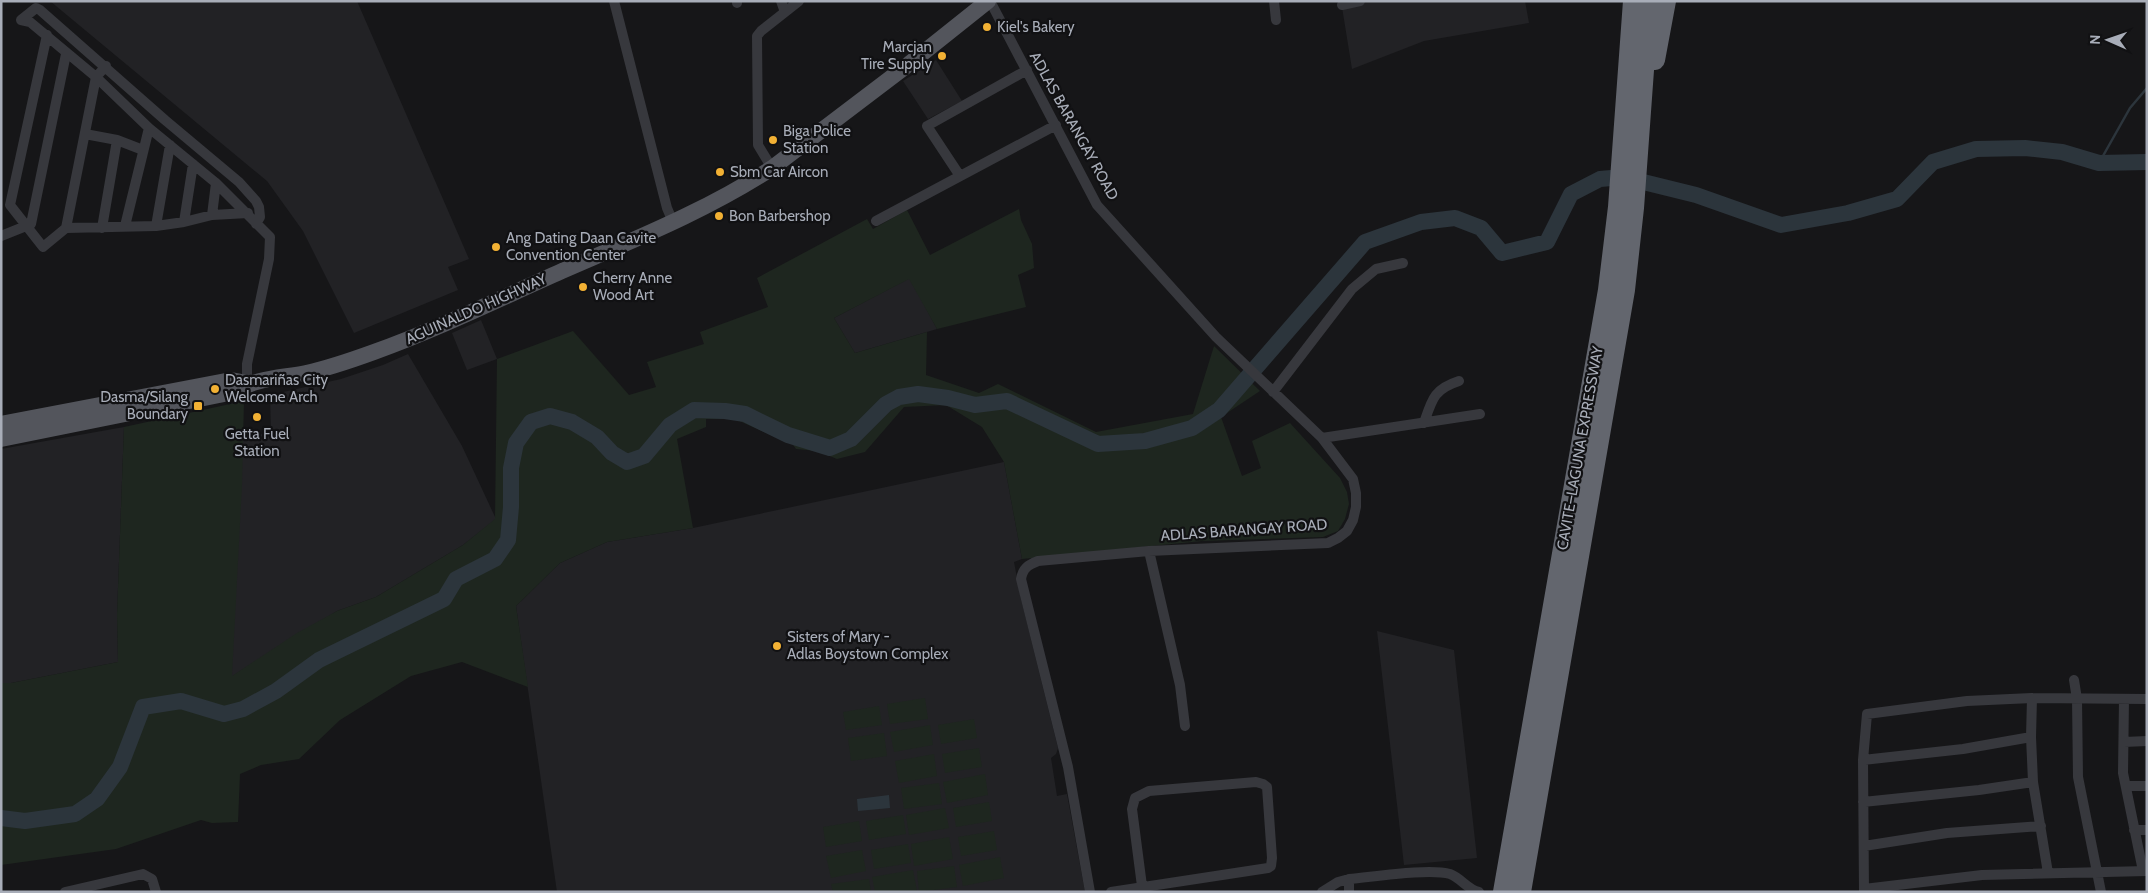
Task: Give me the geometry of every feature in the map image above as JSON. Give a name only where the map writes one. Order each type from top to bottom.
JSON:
[{"type":"highway","name":"CAVITE–LAGUNA EXPRESSWAY","points":[[1521,892],[1625,290],[1632,1]]},
{"type":"highway","name":"CAVITE–LAGUNA EXPRESSWAY","points":[[1629,159],[1648,1]]},
{"type":"highway","points":[[1629,159],[1666,1]]},
{"type":"highway","name":"CAVITE–LAGUNA EXPRESSWAY","points":[[1504,892],[1606,300],[1626,207]]},
{"type":"main road","name":"AGUINALDO HIGHWAY","points":[[1,439],[234,392],[246,384],[337,365],[393,345],[673,222],[729,194],[772,168],[989,1]]},
{"type":"main road","name":"AGUINALDO HIGHWAY","points":[[1,424],[232,380],[246,384]]},
{"type":"street","points":[[614,1],[667,208],[673,222]]},
{"type":"street","points":[[781,1],[785,12]]},
{"type":"street","points":[[772,168],[758,145],[757,36],[799,1]]},
{"type":"street","name":"ADLAS BARANGAY ROAD","points":[[989,1],[1097,205],[1244,365],[1322,438],[1353,479],[1356,493],[1356,507],[1353,520],[1347,531],[1328,543],[1149,551],[1038,561],[1029,564],[1023,571],[1021,579],[1068,767],[1090,892]]},
{"type":"street","points":[[1274,1],[1276,20]]},
{"type":"street","points":[[1342,4],[1360,1]]},
{"type":"street","points":[[246,384],[247,364],[270,248],[270,237],[256,224],[248,213],[216,183],[149,128],[96,77],[66,54],[47,35],[30,22],[21,20],[36,8],[40,10],[106,66],[165,120],[239,182],[259,207],[260,217],[256,224]]},
{"type":"street","points":[[47,35],[10,205],[43,247],[66,228],[96,77],[106,66]]},
{"type":"street","points":[[1,236],[31,224],[66,54]]},
{"type":"street","points":[[960,176],[927,126],[1027,70]]},
{"type":"street","points":[[876,221],[1056,125]]},
{"type":"street","points":[[125,226],[149,128]]},
{"type":"street","points":[[85,134],[117,140],[143,150]]},
{"type":"street","points":[[102,228],[117,140]]},
{"type":"street","points":[[156,226],[170,145]]},
{"type":"street","points":[[184,222],[193,164]]},
{"type":"street","points":[[212,215],[216,183]]},
{"type":"street","points":[[66,228],[156,226],[212,215],[248,213]]},
{"type":"street","points":[[1273,392],[1352,290],[1376,269],[1403,263]]},
{"type":"street","points":[[1424,423],[1436,392],[1445,386],[1460,381]]},
{"type":"street","points":[[1322,438],[1480,414]]},
{"type":"street","points":[[1149,551],[1180,685],[1185,726]]},
{"type":"street","points":[[2074,680],[2078,699],[2078,778],[2101,892]]},
{"type":"street","points":[[2032,698],[2033,782],[2048,873]]},
{"type":"street","points":[[2124,699],[2123,773],[2134,830],[2145,871],[1982,875],[1864,890],[1863,802],[1867,714],[1967,701],[2032,698],[2147,698]]},
{"type":"street","points":[[1864,760],[1964,749],[2031,737]]},
{"type":"street","points":[[2124,742],[2147,741]]},
{"type":"street","points":[[1111,892],[1260,870],[1271,866],[1267,787],[1256,782],[1149,791],[1134,798],[1132,809],[1142,886]]},
{"type":"street","points":[[1863,802],[1979,790],[2033,782]]},
{"type":"street","points":[[2126,786],[2147,786]]},
{"type":"street","points":[[1864,846],[1947,833],[2041,826]]},
{"type":"street","points":[[2134,830],[2147,830]]},
{"type":"street","points":[[1322,892],[1338,882],[1349,880],[1439,872],[1456,876],[1479,892]]},
{"type":"street","points":[[65,892],[143,874],[152,878],[156,892]]},
{"type":"street","points":[[1349,880],[1349,892]]},
{"type":"shaded area","points":[[50,1],[357,1],[469,259],[448,267],[458,290],[354,333],[303,231],[267,181]]},
{"type":"shaded area","points":[[1341,1],[1525,1],[1529,23],[1424,41],[1352,69]]},
{"type":"shaded area","points":[[936,60],[962,101],[928,119],[903,81]]},
{"type":"shaded area","points":[[1019,209],[1021,220],[1032,244],[1034,268],[1018,275],[1026,307],[937,329],[909,279],[834,318],[855,353],[927,332],[926,375],[979,393],[998,384],[1096,432],[1193,414],[1214,346],[1260,391],[1221,417],[1242,476],[1261,468],[1252,441],[1290,423],[1340,478],[1347,492],[1349,504],[1345,519],[1338,531],[1323,537],[1202,541],[1022,559],[1004,462],[982,427],[946,405],[904,407],[865,452],[837,459],[817,451],[796,449],[789,439],[775,437],[735,419],[706,419],[706,427],[677,439],[693,528],[607,542],[560,563],[516,606],[528,687],[462,662],[411,676],[340,720],[299,759],[261,765],[240,774],[238,822],[212,823],[201,820],[116,849],[1,865],[1,683],[11,683],[118,662],[117,615],[124,427],[244,401],[242,485],[232,676],[297,633],[337,611],[376,597],[463,545],[495,519],[497,359],[573,331],[629,395],[656,387],[647,362],[704,344],[700,332],[768,307],[757,278],[867,219],[873,229],[907,210],[930,255]]},
{"type":"shaded area","points":[[910,278],[937,329],[855,353],[834,318]]},
{"type":"shaded area","points":[[481,320],[497,359],[467,370],[452,333]]},
{"type":"shaded area","points":[[408,354],[462,446],[496,519],[463,545],[376,597],[337,611],[231,677],[243,438],[271,432],[270,395],[341,379],[383,365]]},
{"type":"shaded area","points":[[124,427],[117,615],[118,662],[11,683],[1,683],[1,449]]},
{"type":"shaded area","name":"Sisters of Mary - Adlas Boystown Complex","points":[[1004,462],[1022,559],[1014,562],[1021,599],[1058,748],[1056,754],[1051,758],[1057,796],[1067,794],[1085,892],[557,892],[516,606],[560,563],[607,542],[693,528]]},
{"type":"shaded area","points":[[1377,631],[1454,650],[1477,858],[1404,865]]},
{"type":"shaded area","points":[[925,698],[928,719],[890,724],[887,704]]},
{"type":"shaded area","points":[[879,706],[882,725],[846,730],[843,712]]},
{"type":"shaded area","points":[[974,719],[977,738],[941,744],[938,725]]},
{"type":"shaded area","points":[[930,725],[933,745],[894,752],[890,732]]},
{"type":"shaded area","points":[[884,733],[887,756],[851,761],[848,738]]},
{"type":"shaded area","points":[[979,748],[982,767],[945,773],[942,754]]},
{"type":"shaded area","points":[[934,754],[937,776],[899,783],[895,761]]},
{"type":"shaded area","points":[[985,774],[988,795],[947,803],[943,782]]},
{"type":"shaded area","points":[[939,783],[942,804],[904,809],[901,788]]},
{"type":"shaded area","points":[[889,795],[890,808],[858,811],[857,799]]},
{"type":"shaded area","points":[[989,802],[992,821],[956,827],[953,808]]},
{"type":"shaded area","points":[[945,808],[949,828],[909,835],[906,815]]},
{"type":"shaded area","points":[[903,815],[906,834],[869,840],[866,821]]},
{"type":"shaded area","points":[[859,821],[862,841],[826,847],[823,827]]},
{"type":"shaded area","points":[[994,831],[997,850],[961,856],[958,837]]},
{"type":"shaded area","points":[[949,837],[953,859],[914,866],[911,844]]},
{"type":"shaded area","points":[[908,844],[911,863],[874,869],[871,850]]},
{"type":"shaded area","points":[[862,850],[866,871],[831,878],[826,856]]},
{"type":"shaded area","points":[[1000,857],[1004,878],[963,886],[959,865]]},
{"type":"shaded area","points":[[954,866],[957,887],[919,892],[917,871]]},
{"type":"shaded area","points":[[913,870],[917,891],[875,892],[872,877]]},
{"type":"shaded area","points":[[869,879],[871,892],[833,892],[831,884]]},
{"type":"waterway","points":[[2099,163],[2130,108],[2147,88]]},
{"type":"waterway","points":[[1,818],[25,821],[75,814],[97,799],[120,767],[143,707],[181,701],[224,714],[243,709],[276,691],[319,660],[444,599],[456,579],[495,559],[508,540],[511,507],[511,468],[516,443],[531,422],[550,416],[572,422],[597,437],[612,453],[627,462],[644,456],[670,425],[694,410],[745,414],[788,435],[830,448],[851,439],[886,404],[899,397],[918,394],[948,398],[975,405],[1007,401],[1098,444],[1145,441],[1192,428],[1219,410],[1365,242],[1421,222],[1455,218],[1481,228],[1502,253],[1547,242],[1571,194],[1600,179],[1623,177],[1696,195],[1781,225],[1848,213],[1897,199],[1933,162],[1976,149],[2025,148],[2062,152],[2099,163],[2147,162]]},
{"type":"place","name":"Kiel's Bakery","points":[[987,27]]},
{"type":"place","name":"Marcjan Tire Supply","points":[[942,56]]},
{"type":"place","name":"Biga Police Station","points":[[773,140]]},
{"type":"place","name":"Sbm Car Aircon","points":[[720,172]]},
{"type":"place","name":"Bon Barbershop","points":[[719,216]]},
{"type":"place","name":"Ang Dating Daan Cavite Convention Center","points":[[496,247]]},
{"type":"place","name":"Cherry Anne Wood Art","points":[[583,287]]},
{"type":"place","name":"Dasmariñas City Welcome Arch","points":[[215,389]]},
{"type":"place","name":"Dasma/Silang Boundary","points":[[198,406]]},
{"type":"place","name":"Getta Fuel Station","points":[[257,417]]},
{"type":"place","name":"Sisters of Mary - Adlas Boystown Complex","points":[[777,646]]}]
